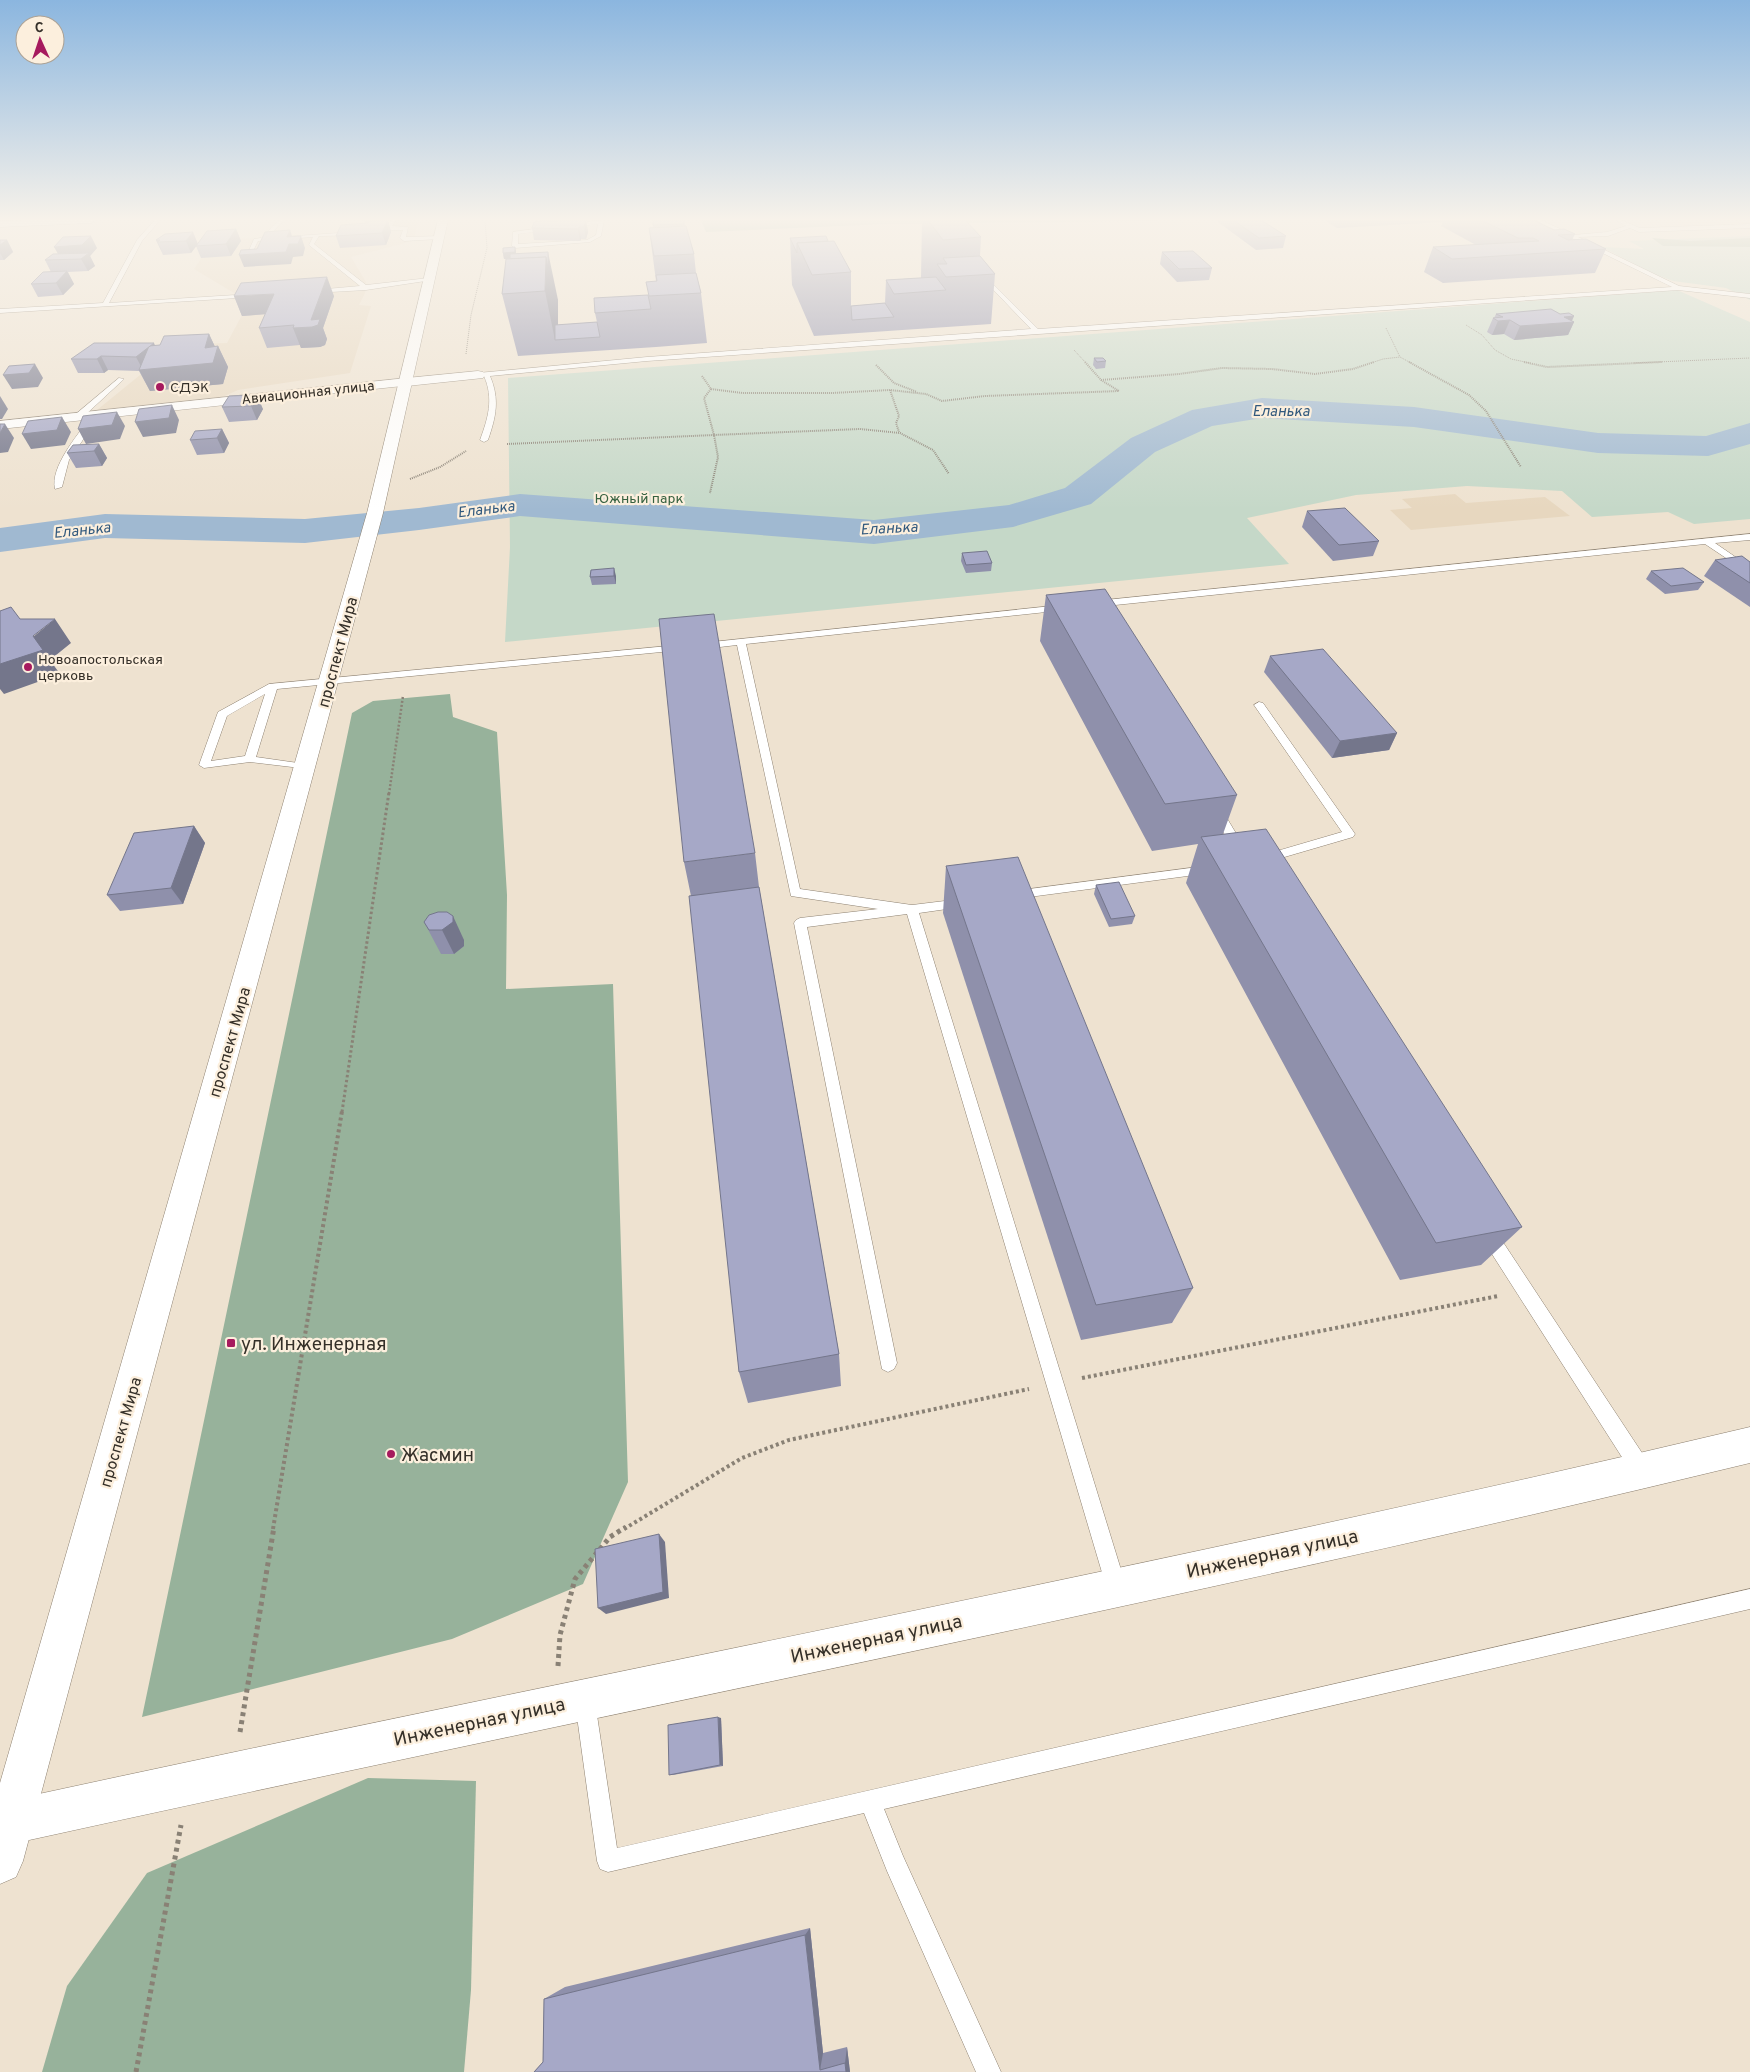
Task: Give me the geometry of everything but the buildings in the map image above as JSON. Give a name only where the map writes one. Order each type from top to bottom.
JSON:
[{"type":"main road","name":"проспект Мира","points":[[4,1835],[330,680],[375,513],[421,317]]},
{"type":"main road","name":"Авиационная улица","points":[[0,425],[482,375]]},
{"type":"main road","name":"Инженерная улица","points":[[4,1835],[189,1782],[1116,1587],[1643,1471],[1750,1445]]},
{"type":"lane","points":[[1022,317],[1036,331]]},
{"type":"lane","points":[[482,375],[647,359],[1244,317]]},
{"type":"lane","points":[[482,375],[493,388],[494,415],[484,440]]},
{"type":"lane","points":[[79,416],[121,379]]},
{"type":"lane","points":[[58,487],[67,455],[97,415]]},
{"type":"lane","points":[[305,767],[250,759],[204,765],[222,714],[273,686],[741,642],[1750,537]]},
{"type":"lane","points":[[1706,541],[1750,571]]},
{"type":"lane","points":[[741,642],[795,893],[912,909]]},
{"type":"lane","points":[[250,759],[273,686]]},
{"type":"lane","points":[[1208,797],[1248,864],[1349,834],[1259,705]]},
{"type":"lane","points":[[1001,897],[1219,868]]},
{"type":"lane","points":[[888,1363],[800,923],[972,901]]},
{"type":"lane","points":[[912,909],[1116,1587]]},
{"type":"lane","points":[[1482,1223],[1643,1471]]},
{"type":"lane","points":[[571,1702],[608,1861],[1750,1599]]},
{"type":"lane","points":[[870,1801],[895,1863],[989,2072]]},
{"type":"path","points":[[463,376],[471,317]]},
{"type":"path","points":[[1381,317],[1400,357],[1475,400],[1486,411],[1521,467]]},
{"type":"path","points":[[1432,317],[1468,326],[1482,335],[1495,350],[1511,360],[1547,368],[1750,358]]},
{"type":"path","points":[[862,343],[886,379],[895,386],[926,394],[942,401],[985,396],[1119,391],[1101,380],[1079,355],[1049,330]]},
{"type":"path","points":[[1101,380],[1179,374],[1222,368],[1272,369],[1315,374],[1353,369],[1383,359],[1400,357]]},
{"type":"path","points":[[647,359],[704,376],[711,389]]},
{"type":"path","points":[[711,389],[742,393],[832,393],[890,390],[926,394]]},
{"type":"path","points":[[710,493],[717,470],[718,445],[704,398],[711,389]]},
{"type":"path","points":[[890,390],[896,401],[899,416],[896,423],[900,433]]},
{"type":"path","points":[[411,477],[440,467],[484,440],[486,443],[493,444],[860,429],[900,433],[933,450],[949,474]]},
{"type":"path","points":[[234,1772],[353,1040],[399,712],[408,673]]},
{"type":"path","points":[[571,1702],[560,1635],[575,1579],[610,1537],[742,1458],[789,1440],[1055,1383],[1525,1290]]},
{"type":"path","points":[[136,2072],[189,1782]]},
{"type":"shaded area","points":[[241,317],[368,317],[350,373],[238,390],[220,398],[97,410],[167,353],[174,345],[227,343]]},
{"type":"shaded area","points":[[1455,494],[1466,503],[1545,497],[1570,516],[1411,530],[1390,510],[1412,508],[1402,499]]},
{"type":"green space","name":"Южный парк","points":[[1322,317],[1738,317],[1750,322],[1750,519],[1694,524],[1668,512],[1592,517],[1562,491],[1467,486],[1356,495],[1247,518],[1289,564],[505,642],[510,547],[508,378]]},
{"type":"green space","points":[[450,694],[453,717],[497,732],[507,895],[506,989],[613,984],[628,1482],[583,1584],[452,1639],[142,1717],[352,713],[373,701]]},
{"type":"green space","points":[[368,1778],[476,1781],[471,1990],[464,2072],[42,2072],[67,1986],[147,1873]]},
{"type":"waterway","name":"Еланька","points":[[0,540],[105,526],[305,531],[419,519],[520,505],[874,532],[1013,516],[1078,496],[1143,445],[1204,417],[1262,408],[1414,417],[1598,443],[1708,446],[1750,433]]},
{"type":"place","name":"СДЭК","points":[[160,387]]},
{"type":"place","name":"Новоапостольская церковь","points":[[28,667]]},
{"type":"place","name":"ул. Инженерная","points":[[231,1343]]},
{"type":"place","name":"Жасмин","points":[[391,1454]]}]
